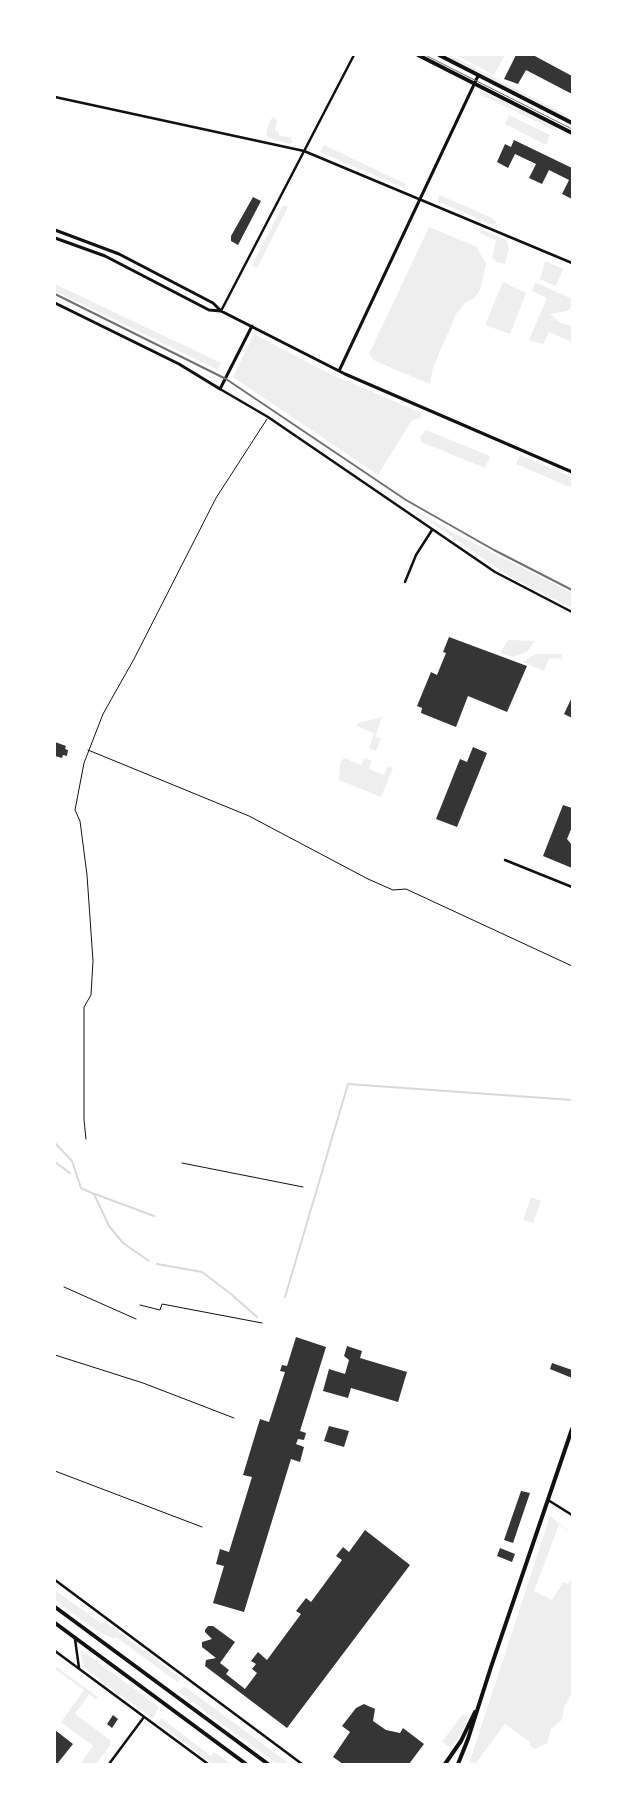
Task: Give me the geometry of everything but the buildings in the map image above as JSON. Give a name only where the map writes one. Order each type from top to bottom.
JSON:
[{"type":"main road","points":[[418,55],[572,133]]},
{"type":"main road","points":[[439,55],[572,123]]},
{"type":"main road","points":[[458,1764],[572,1430]]},
{"type":"main road","points":[[55,1607],[268,1764]]},
{"type":"main road","points":[[55,1623],[240,1762],[246,1764]]},
{"type":"main road","points":[[445,1764],[477,1709]]},
{"type":"street","points":[[221,311],[354,55]]},
{"type":"street","points":[[339,371],[478,76]]},
{"type":"street","points":[[55,97],[304,150],[572,263]]},
{"type":"street","points":[[55,230],[114,251],[213,303],[221,311],[339,371],[572,472]]},
{"type":"street","points":[[55,238],[104,256],[209,310],[221,311]]},
{"type":"street","points":[[55,303],[179,364],[268,417],[495,572],[572,612]]},
{"type":"street","points":[[220,389],[252,326]]},
{"type":"street","points":[[405,582],[416,556],[432,530]]},
{"type":"street","points":[[505,860],[572,887]]},
{"type":"street","points":[[548,1500],[572,1515]]},
{"type":"street","points":[[55,1580],[302,1764]]},
{"type":"street","points":[[75,1637],[79,1668]]},
{"type":"street","points":[[55,1651],[208,1764]]},
{"type":"street","points":[[109,1764],[144,1717]]},
{"type":"lane","points":[[86,1139],[84,1120],[84,1007],[91,995],[93,960],[80,821],[75,810],[87,749],[102,714],[134,659],[216,498],[268,417]]},
{"type":"lane","points":[[87,749],[249,816],[368,879],[394,890],[406,889],[572,966]]},
{"type":"path","points":[[182,1163],[302,1187]]},
{"type":"path","points":[[64,1287],[136,1319]]},
{"type":"path","points":[[140,1305],[160,1310],[162,1304],[262,1322]]},
{"type":"path","points":[[55,1355],[117,1375],[234,1418]]},
{"type":"path","points":[[55,1471],[202,1527]]},
{"type":"shaded area","points":[[450,55],[565,114],[563,117],[448,58]]},
{"type":"shaded area","points":[[456,55],[505,55],[494,75]]},
{"type":"shaded area","points":[[481,91],[557,127],[556,131],[479,94]]},
{"type":"shaded area","points":[[509,115],[550,135],[546,145],[505,124]]},
{"type":"shaded area","points":[[274,117],[277,121],[275,130],[279,133],[279,136],[290,137],[293,142],[290,144],[269,138],[266,134],[270,120]]},
{"type":"shaded area","points":[[324,145],[406,184],[404,188],[320,152]]},
{"type":"shaded area","points":[[440,195],[492,218],[496,222],[495,226],[437,201]]},
{"type":"shaded area","points":[[283,205],[288,207],[257,268],[252,266]]},
{"type":"shaded area","points":[[429,227],[477,247],[486,264],[480,290],[474,299],[467,301],[456,314],[433,368],[430,384],[375,361],[369,354]]},
{"type":"shaded area","points":[[481,229],[506,240],[509,248],[505,264],[497,262],[492,258],[496,240],[480,233]]},
{"type":"shaded area","points":[[545,261],[563,269],[556,286],[540,279]]},
{"type":"shaded area","points":[[503,282],[526,293],[510,334],[485,325]]},
{"type":"shaded area","points":[[535,282],[572,299],[572,305],[568,311],[550,314],[561,323],[572,326],[572,342],[549,332],[543,344],[529,340],[547,298],[532,291]]},
{"type":"shaded area","points":[[55,284],[221,363],[218,370],[55,291]]},
{"type":"shaded area","points":[[254,334],[330,374],[422,413],[420,418],[412,420],[378,475],[233,377]]},
{"type":"shaded area","points":[[426,430],[490,456],[485,468],[421,442],[420,437]]},
{"type":"shaded area","points":[[520,455],[572,477],[572,488],[516,464]]},
{"type":"shaded area","points":[[409,507],[454,533],[572,593],[572,608],[507,575]]},
{"type":"shaded area","points":[[508,640],[534,641],[528,651],[513,657],[500,653]]},
{"type":"shaded area","points":[[535,654],[562,654],[562,659],[549,658],[544,671],[523,662]]},
{"type":"shaded area","points":[[382,717],[375,736],[381,739],[376,751],[369,748],[374,733],[356,726],[358,723]]},
{"type":"shaded area","points":[[344,758],[361,765],[365,758],[372,761],[369,769],[384,775],[388,766],[393,768],[381,797],[339,780],[340,763]]},
{"type":"shaded area","points":[[531,1197],[541,1201],[533,1223],[523,1220]]},
{"type":"shaded area","points":[[550,1516],[572,1534],[559,1525],[534,1591],[552,1600],[563,1582],[568,1584],[572,1578],[572,1693],[564,1707],[562,1720],[551,1729],[547,1743],[535,1749],[530,1746],[530,1742],[505,1724],[475,1764],[469,1764]]},
{"type":"shaded area","points":[[55,1590],[102,1624],[104,1621],[181,1678],[177,1682],[116,1637],[114,1639],[97,1631],[55,1600]]},
{"type":"shaded area","points":[[81,1650],[159,1707],[153,1719],[88,1671],[82,1662]]},
{"type":"shaded area","points":[[55,1666],[98,1697],[96,1699],[89,1694],[75,1714],[110,1740],[110,1745],[96,1764],[80,1764],[93,1746],[61,1722],[84,1690],[55,1669]]},
{"type":"shaded area","points":[[184,1686],[290,1764],[277,1764],[179,1692]]},
{"type":"shaded area","points":[[462,1715],[468,1717],[464,1729],[451,1748],[442,1742]]},
{"type":"shaded area","points":[[161,1718],[211,1756],[214,1752],[231,1764],[213,1764],[158,1723]]},
{"type":"waterway","points":[[285,1297],[348,1084],[572,1100]]},
{"type":"waterway","points":[[55,1143],[72,1161],[81,1188],[94,1194],[109,1226],[123,1243],[149,1261]]},
{"type":"waterway","points":[[55,1162],[70,1173]]},
{"type":"waterway","points":[[95,1194],[154,1216]]},
{"type":"waterway","points":[[157,1264],[202,1272],[257,1317]]},
{"type":"tram line","points":[[425,55],[572,129]]},
{"type":"railway","points":[[55,294],[226,379],[406,500],[494,550],[572,590]]}]
